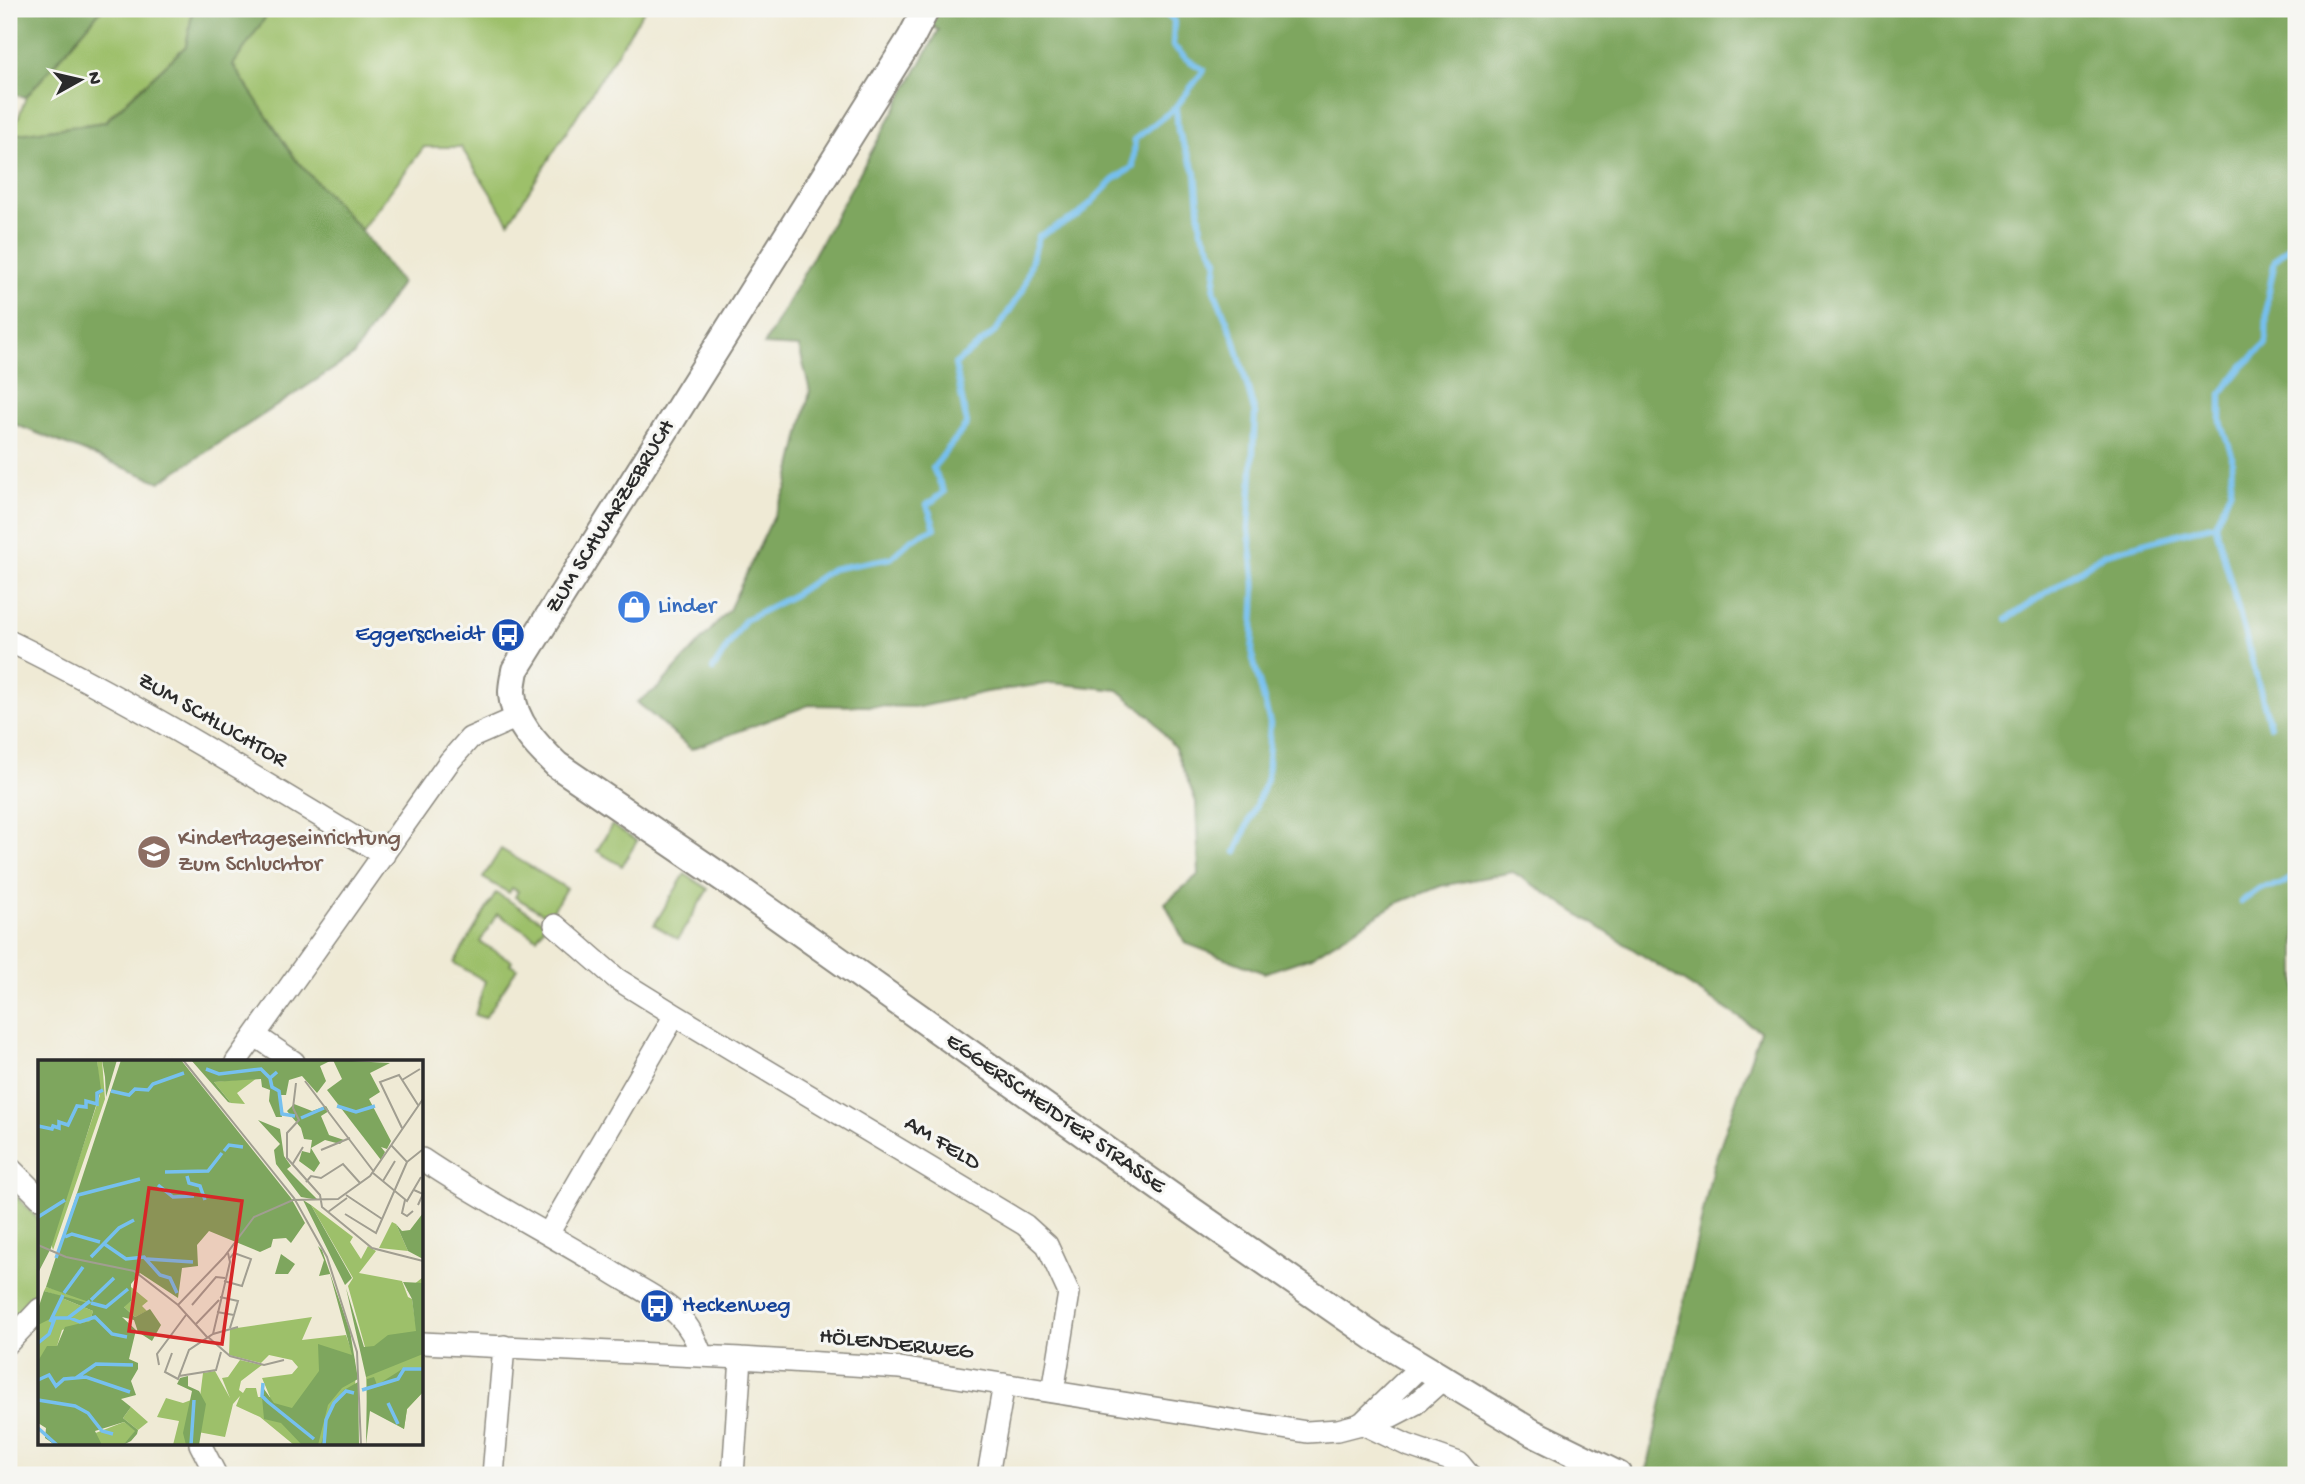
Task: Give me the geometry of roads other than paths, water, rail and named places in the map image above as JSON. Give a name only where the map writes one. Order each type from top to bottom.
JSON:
[{"type":"street","name":"ZUM SCHWARZEBRUCH","points":[[518,718],[512,692],[515,670],[783,245],[911,38],[926,9]]},
{"type":"street","name":"ZUM SCHLUCHTOR","points":[[9,641],[91,681],[179,730],[384,855]]},
{"type":"street","points":[[238,1060],[449,762],[470,738],[518,718]]},
{"type":"street","name":"EGGERSCHEIDTER STRASSE","points":[[518,718],[535,744],[557,765],[790,925],[1191,1210],[1374,1336],[1533,1433],[1618,1475]]},
{"type":"street","name":"AM FELD","points":[[555,925],[617,979],[1026,1225],[1047,1245],[1069,1293],[1053,1392]]},
{"type":"street","points":[[548,1234],[674,1015]]},
{"type":"street","points":[[256,1036],[291,1060]]},
{"type":"street","points":[[424,1160],[471,1191],[665,1305],[679,1316],[693,1333],[702,1356]]},
{"type":"street","points":[[9,1167],[38,1196]]},
{"type":"street","points":[[9,1342],[38,1311]]},
{"type":"street","name":"HÖLENDERWEG","points":[[424,1343],[900,1368],[1295,1431],[1323,1432],[1350,1428],[1403,1411],[1433,1372]]},
{"type":"street","points":[[494,1475],[504,1346]]},
{"type":"street","points":[[733,1475],[741,1358]]},
{"type":"street","points":[[988,1475],[1004,1384]]},
{"type":"street","points":[[1361,1423],[1407,1445],[1459,1463],[1469,1475]]},
{"type":"street","points":[[201,1446],[216,1475]]},
{"type":"waterway","points":[[713,669],[745,620],[792,596],[832,569],[891,558],[912,539],[935,528],[927,505],[944,492],[933,468],[967,424],[955,364],[996,331],[1023,290],[1039,236],[1079,215],[1113,180],[1133,167],[1135,139],[1176,107],[1204,70],[1173,46],[1174,20],[1161,9]]},
{"type":"waterway","points":[[1176,107],[1178,131],[1196,173],[1201,230],[1217,260],[1214,290],[1234,338],[1255,414],[1249,529],[1255,586],[1252,655],[1270,723],[1267,779],[1236,852]]},
{"type":"waterway","points":[[2270,726],[2215,524],[2231,489],[2232,455],[2221,422],[2221,394],[2243,366],[2266,344],[2267,301],[2275,260],[2296,240]]},
{"type":"waterway","points":[[2007,619],[2104,554],[2215,524]]},
{"type":"waterway","points":[[2241,902],[2260,888],[2280,885],[2296,876]]},
{"type":"place","name":"Linder","points":[[634,607]]},
{"type":"place","name":"Eggerscheidt","points":[[508,635]]},
{"type":"place","name":"Kindertageseinrichtung Zum Schluchtor","points":[[154,852]]},
{"type":"place","name":"Heckenweg","points":[[657,1306]]}]
